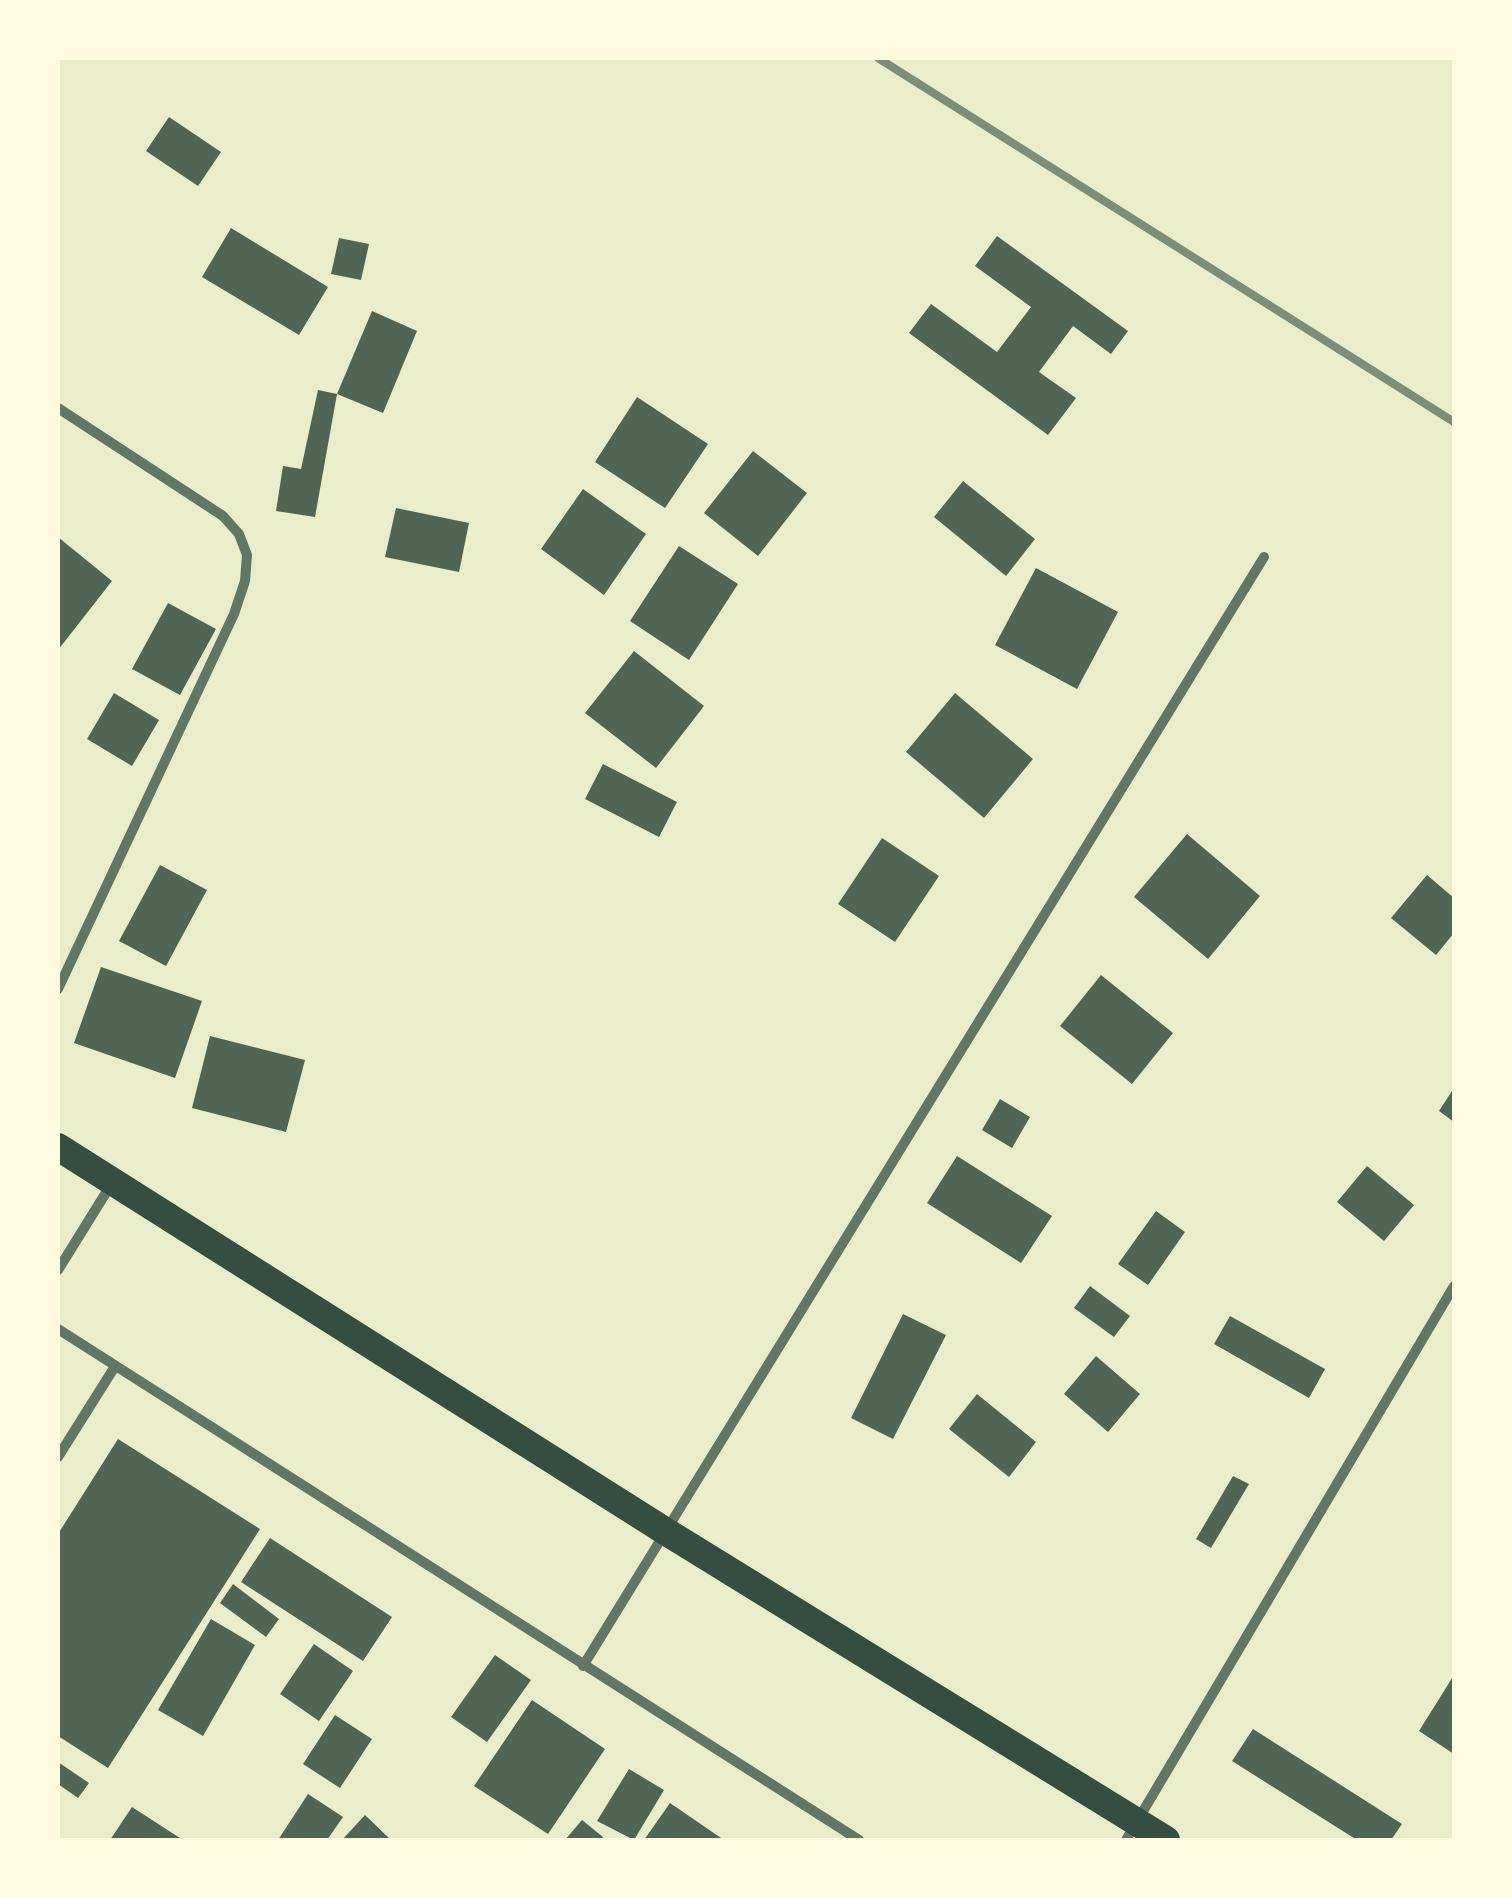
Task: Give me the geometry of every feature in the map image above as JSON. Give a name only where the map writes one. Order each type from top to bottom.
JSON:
[{"type":"highway","points":[[58,1147],[1132,1831],[1166,1840]]},
{"type":"street","points":[[58,408],[223,516],[238,534],[247,555],[246,581],[234,614],[58,989]]},
{"type":"street","points":[[583,1666],[1264,556]]},
{"type":"street","points":[[58,1270],[112,1183]]},
{"type":"street","points":[[1132,1831],[1454,1286]]},
{"type":"street","points":[[58,1330],[859,1840]]},
{"type":"street","points":[[58,1457],[114,1368]]},
{"type":"building","points":[[169,117],[221,152],[198,186],[146,151]]},
{"type":"building","points":[[231,228],[328,287],[299,335],[202,277]]},
{"type":"building","points":[[997,236],[1128,331],[1111,354],[1073,326],[1039,372],[1076,398],[1048,435],[909,333],[931,304],[997,352],[1031,307],[975,266]]},
{"type":"building","points":[[339,238],[369,244],[361,280],[331,274]]},
{"type":"building","points":[[372,311],[417,331],[383,413],[337,394]]},
{"type":"building","points":[[318,390],[337,394],[315,517],[276,511],[283,466],[301,469]]},
{"type":"building","points":[[637,397],[708,444],[665,508],[595,462]]},
{"type":"building","points":[[753,451],[807,493],[758,556],[704,513]]},
{"type":"building","points":[[963,481],[1035,539],[1006,576],[934,517]]},
{"type":"building","points":[[583,489],[646,534],[604,595],[541,549]]},
{"type":"building","points":[[396,508],[469,523],[459,572],[385,557]]},
{"type":"building","points":[[58,537],[112,581],[58,650]]},
{"type":"building","points":[[679,546],[738,584],[689,660],[630,621]]},
{"type":"building","points":[[1036,568],[1118,612],[1077,689],[995,645]]},
{"type":"building","points":[[168,603],[216,629],[180,695],[132,669]]},
{"type":"building","points":[[634,651],[704,706],[656,768],[585,713]]},
{"type":"building","points":[[114,693],[159,720],[132,766],[87,739]]},
{"type":"building","points":[[955,693],[1033,759],[984,818],[906,752]]},
{"type":"building","points":[[603,764],[677,802],[659,837],[585,799]]},
{"type":"building","points":[[1187,834],[1260,896],[1208,959],[1134,897]]},
{"type":"building","points":[[882,838],[939,876],[895,942],[838,904]]},
{"type":"building","points":[[160,865],[207,890],[166,966],[119,941]]},
{"type":"building","points":[[1427,875],[1454,898],[1454,933],[1436,955],[1391,918]]},
{"type":"building","points":[[101,967],[202,1001],[175,1078],[74,1043]]},
{"type":"building","points":[[1101,975],[1173,1033],[1132,1084],[1060,1026]]},
{"type":"building","points":[[210,1036],[305,1060],[286,1132],[192,1108]]},
{"type":"building","points":[[1454,1088],[1454,1122],[1439,1111]]},
{"type":"building","points":[[1000,1099],[1030,1117],[1012,1148],[982,1130]]},
{"type":"building","points":[[957,1156],[1052,1216],[1021,1263],[927,1203]]},
{"type":"building","points":[[1367,1166],[1414,1205],[1384,1241],[1337,1202]]},
{"type":"building","points":[[1156,1211],[1185,1232],[1148,1285],[1118,1264]]},
{"type":"building","points":[[1090,1286],[1130,1316],[1114,1337],[1074,1308]]},
{"type":"building","points":[[903,1314],[946,1335],[893,1439],[851,1418]]},
{"type":"building","points":[[1230,1316],[1325,1369],[1309,1398],[1214,1344]]},
{"type":"building","points":[[1096,1356],[1140,1394],[1108,1432],[1064,1394]]},
{"type":"building","points":[[977,1394],[1036,1442],[1009,1477],[949,1429]]},
{"type":"building","points":[[118,1439],[260,1529],[108,1768],[58,1736],[58,1534]]},
{"type":"building","points":[[1233,1476],[1249,1484],[1211,1548],[1196,1539]]},
{"type":"building","points":[[270,1538],[392,1617],[363,1661],[241,1582]]},
{"type":"building","points":[[233,1584],[279,1619],[266,1637],[220,1603]]},
{"type":"building","points":[[211,1619],[255,1645],[203,1736],[158,1710]]},
{"type":"building","points":[[314,1644],[353,1671],[319,1721],[280,1694]]},
{"type":"building","points":[[495,1655],[531,1680],[487,1742],[451,1717]]},
{"type":"building","points":[[1454,1675],[1454,1754],[1419,1731]]},
{"type":"building","points":[[532,1700],[605,1749],[548,1834],[474,1786]]},
{"type":"building","points":[[335,1715],[372,1739],[340,1788],[303,1764]]},
{"type":"building","points":[[1253,1729],[1402,1824],[1391,1840],[1357,1840],[1232,1761]]},
{"type":"building","points":[[58,1762],[89,1783],[78,1798],[58,1784]]},
{"type":"building","points":[[629,1769],[664,1790],[634,1840],[597,1821]]},
{"type":"building","points":[[308,1794],[343,1817],[327,1840],[278,1840]]},
{"type":"building","points":[[670,1803],[724,1840],[644,1840]]},
{"type":"building","points":[[132,1807],[183,1840],[110,1840]]},
{"type":"building","points":[[365,1815],[391,1840],[342,1840]]},
{"type":"building","points":[[582,1820],[603,1837],[601,1840],[565,1840]]},
{"type":"railway","points":[[878,58],[1454,422]]}]
